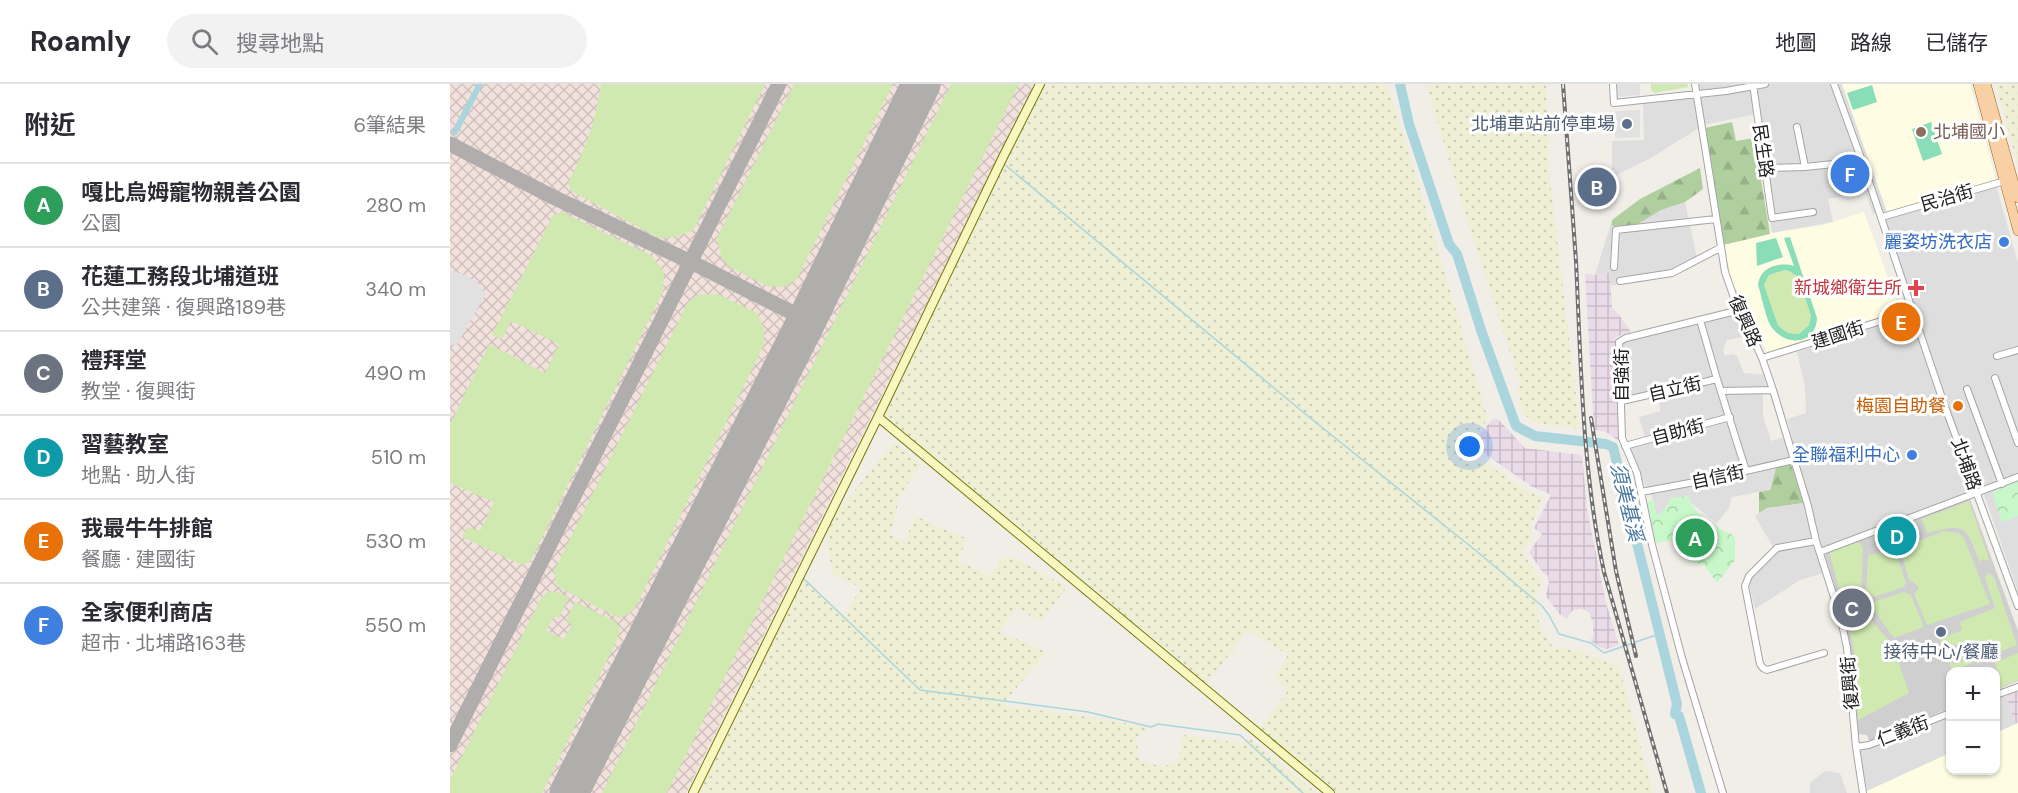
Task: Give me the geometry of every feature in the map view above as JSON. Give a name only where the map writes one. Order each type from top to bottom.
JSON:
[{"type":"main road","points":[[1978,84],[2008,180],[2018,198]]},
{"type":"main road","points":[[1986,84],[2018,231]]},
{"type":"street","points":[[693,793],[1040,84]]},
{"type":"street","points":[[1613,84],[1614,103],[1765,84]]},
{"type":"street","name":"復興路","points":[[1695,84],[1720,248],[1730,287],[1762,358],[1773,390],[1820,552]]},
{"type":"street","name":"北埔路","points":[[1834,84],[2018,606]]},
{"type":"street","name":"民生路","points":[[1753,86],[1772,218],[1813,212]]},
{"type":"street","points":[[1797,128],[1805,167]]},
{"type":"street","points":[[1766,168],[1805,167],[1862,161]]},
{"type":"street","name":"民治街","points":[[1882,217],[2008,180]]},
{"type":"street","points":[[1614,267],[1616,230],[1716,219]]},
{"type":"street","points":[[1620,281],[1672,273],[1720,248]]},
{"type":"street","name":"自強街","points":[[1723,793],[1682,658],[1650,535],[1637,473],[1622,438],[1619,342],[1626,338],[1740,310]]},
{"type":"street","name":"建國街","points":[[1762,358],[1913,311]]},
{"type":"street","points":[[1700,320],[1717,379]]},
{"type":"street","points":[[1997,356],[2018,350]]},
{"type":"street","points":[[1995,378],[2018,443]]},
{"type":"street","name":"自立街","points":[[1622,401],[1717,379],[1746,471]]},
{"type":"street","points":[[1967,389],[2002,484]]},
{"type":"street","points":[[1721,391],[1773,390]]},
{"type":"street","points":[[878,417],[1330,793]]},
{"type":"street","name":"自助街","points":[[1625,446],[1730,417]]},
{"type":"street","name":"自信街","points":[[1641,492],[1794,460]]},
{"type":"street","points":[[1820,552],[2018,477]]},
{"type":"street","points":[[1816,541],[1777,548],[1749,576],[1745,586],[1760,664],[1763,668],[1767,670],[1824,653]]},
{"type":"street","name":"復興街","points":[[1820,552],[1844,632],[1863,793]]},
{"type":"street","points":[[2000,693],[2018,687]]},
{"type":"street","name":"仁義街","points":[[1856,747],[1946,715]]},
{"type":"shaded area","points":[[450,84],[1035,84],[686,793],[450,793]]},
{"type":"shaded area","points":[[1042,84],[1387,84],[1488,419],[1465,448],[1523,489],[1543,497],[1530,528],[1532,539],[1522,551],[1542,582],[1536,596],[1540,628],[1553,647],[1582,652],[1619,666],[1653,793],[1334,793],[1258,730],[1287,692],[1275,676],[1288,655],[1248,630],[1206,685],[881,416]]},
{"type":"shaded area","points":[[1426,84],[1546,84],[1550,180],[1580,429],[1537,423],[1524,415],[1517,388],[1521,386],[1469,227]]},
{"type":"shaded area","name":"北埔車站前停車場","points":[[1614,84],[1640,84],[1640,95],[1614,97]]},
{"type":"shaded area","points":[[1693,84],[1842,84],[1887,212],[1873,214],[1865,192],[1828,199],[1833,222],[1772,233],[1756,114],[1704,125],[1649,159],[1612,177],[1612,141],[1644,140],[1643,103],[1692,96],[1696,98]]},
{"type":"shaded area","name":"北埔國小","points":[[1842,84],[1970,84],[1996,180],[1887,212]]},
{"type":"shaded area","points":[[2018,84],[2018,166],[1996,86]]},
{"type":"shaded area","name":"北埔車站前停車場","points":[[1640,110],[1640,137],[1615,138],[1615,111]]},
{"type":"shaded area","points":[[1996,185],[2018,263],[2018,592],[1982,489],[1817,550],[1824,573],[1800,580],[1755,609],[1750,588],[1751,577],[1776,552],[1755,516],[1767,508],[1803,503],[1791,465],[1776,468],[1769,490],[1732,497],[1729,508],[1717,523],[1691,503],[1688,496],[1672,498],[1657,516],[1653,499],[1629,455],[1631,441],[1645,437],[1639,417],[1660,411],[1659,400],[1657,391],[1624,398],[1622,344],[1737,314],[1747,336],[1727,340],[1723,350],[1725,356],[1732,354],[1737,356],[1744,373],[1764,375],[1768,393],[1763,394],[1763,416],[1771,441],[1782,438],[1793,440],[1787,419],[1806,413],[1805,387],[1797,352],[1917,312],[1885,220]]},
{"type":"shaded area","points":[[1685,202],[1698,263],[1674,276],[1609,286],[1610,273],[1595,275],[1612,220],[1613,226]]},
{"type":"shaded area","points":[[1864,212],[1901,313],[1767,352],[1729,275],[1723,245],[1772,233],[1823,225]]},
{"type":"shaded area","points":[[455,271],[476,281],[486,294],[456,346],[450,343],[450,274]]},
{"type":"shaded area","points":[[1610,273],[1612,308],[1631,332],[1615,337],[1619,441],[1606,432],[1594,430],[1585,274],[1600,275]]},
{"type":"shaded area","points":[[1493,419],[1498,419],[1525,448],[1582,455],[1587,509],[1606,603],[1619,645],[1607,649],[1599,647],[1590,640],[1593,637],[1593,622],[1589,613],[1584,609],[1573,610],[1567,618],[1559,614],[1546,596],[1548,576],[1543,573],[1529,552],[1542,534],[1534,528],[1551,495],[1531,486],[1478,449],[1477,437]]},
{"type":"shaded area","points":[[894,442],[921,464],[899,498],[891,535],[905,541],[915,516],[968,539],[957,560],[990,576],[1002,558],[1015,558],[1067,587],[1041,622],[1017,608],[999,632],[1047,652],[1002,705],[1111,720],[1147,728],[1136,738],[1140,761],[1164,767],[1179,758],[1183,735],[1242,743],[1251,739],[1316,793],[692,793],[801,576],[845,616],[861,587],[834,576],[828,551],[827,524]]},
{"type":"shaded area","points":[[1970,499],[2018,631],[2018,681],[2000,688],[2000,667],[1946,667],[1946,710],[1869,741],[1867,735],[1858,734],[1847,627],[1825,556],[1827,551]]},
{"type":"shaded area","points":[[2018,690],[2018,723],[2016,724],[2005,695]]},
{"type":"shaded area","points":[[2005,695],[2016,724],[2000,731],[2000,721],[2000,697]]},
{"type":"shaded area","points":[[1946,716],[1946,755],[1867,791],[1859,751],[1864,747]]},
{"type":"shaded area","points":[[2018,723],[2018,793],[1867,793],[1867,791],[1946,755],[1946,775],[2000,775],[2000,731]]},
{"type":"shaded area","points":[[1825,771],[1840,773],[1847,793],[1810,793],[1810,783]]},
{"type":"green space","points":[[601,84],[765,84],[693,231],[677,237],[659,238],[571,191],[568,183],[589,135]]},
{"type":"green space","points":[[794,84],[893,84],[797,279],[784,287],[767,286],[728,266],[721,256],[717,238]]},
{"type":"green space","points":[[951,84],[1019,84],[667,793],[602,793]]},
{"type":"green space","points":[[1651,84],[1687,84],[1688,87],[1655,93],[1651,90]]},
{"type":"green space","points":[[1872,85],[1877,102],[1853,110],[1847,93]]},
{"type":"green space","points":[[1732,122],[1736,141],[1754,138],[1770,234],[1723,245],[1705,128]]},
{"type":"green space","points":[[1931,122],[1942,154],[1923,161],[1912,129]]},
{"type":"green space","points":[[1700,168],[1703,189],[1685,202],[1661,210],[1636,225],[1612,226],[1612,220],[1640,199]]},
{"type":"green space","points":[[562,212],[652,256],[664,272],[663,291],[530,562],[522,565],[462,537],[468,527],[480,531],[494,502],[450,483],[450,425],[489,344],[545,373],[559,344],[511,321],[502,339],[492,335],[553,215]]},
{"type":"green space","points":[[1790,237],[1817,318],[1812,333],[1800,340],[1786,339],[1773,329],[1766,315],[1758,285],[1762,273],[1772,267],[1794,266],[1784,238]],"holes":[[[1785,270],[1798,277],[1811,316],[1809,325],[1799,334],[1787,332],[1778,325],[1764,285],[1769,275]]]},
{"type":"green space","points":[[1776,238],[1783,257],[1757,266],[1756,243]]},
{"type":"green space","points":[[1785,270],[1798,277],[1811,316],[1809,325],[1799,334],[1787,332],[1778,325],[1764,285],[1769,275]]},
{"type":"green space","points":[[699,294],[717,294],[757,313],[764,328],[764,345],[635,608],[619,618],[560,588],[556,583],[554,571],[688,302]]},
{"type":"green space","points":[[1791,464],[1803,503],[1767,508],[1759,513],[1759,492],[1770,490],[1776,468]]},
{"type":"green space","points":[[2018,481],[2018,516],[2002,522],[1992,492]]},
{"type":"green space","points":[[1688,496],[1701,515],[1735,536],[1735,560],[1717,583],[1704,565],[1688,561],[1680,553],[1676,542],[1664,541],[1656,544],[1647,503],[1653,499],[1657,516],[1672,498]]},
{"type":"green space","points":[[1969,501],[1989,559],[1987,561],[1983,559],[1980,562],[1971,541],[1963,530],[1950,528],[1927,533],[1922,519]]},
{"type":"green space","points":[[1944,531],[1958,533],[1964,538],[1990,604],[1927,625],[1914,594],[1919,588],[1909,580],[1900,548]]},
{"type":"green space","points":[[1856,542],[1860,543],[1863,549],[1861,596],[1843,603],[1829,551]]},
{"type":"green space","points":[[1894,548],[1906,583],[1904,587],[1868,599],[1866,597],[1868,556]]},
{"type":"green space","points":[[1988,573],[1994,577],[2017,645],[1962,667],[1951,667],[1949,657],[1953,665],[1973,657],[1968,642],[1943,648],[1940,639],[1962,630],[1960,622],[1995,608],[1985,578]]},
{"type":"green space","points":[[549,591],[569,597],[559,618],[554,616],[546,631],[564,639],[572,625],[566,621],[575,602],[615,621],[620,629],[618,638],[542,793],[450,793],[450,780],[541,598]]},
{"type":"green space","points":[[1904,592],[1911,595],[1924,627],[1894,638],[1870,605]]},
{"type":"green space","points":[[1863,611],[1893,645],[1909,693],[1858,720],[1854,651],[1847,616]]},
{"type":"green space","points":[[2018,653],[2018,680],[2000,687],[2000,667],[1996,667],[1995,663]]},
{"type":"waterway","points":[[455,132],[480,84]]},
{"type":"waterway","name":"須美基溪","points":[[1400,84],[1409,124],[1449,244],[1457,254],[1482,333],[1516,426],[1535,436],[1606,444],[1613,447],[1677,704],[1675,714],[1679,716],[1701,793]]},
{"type":"waterway","points":[[1004,164],[1309,417],[1542,606],[1559,634],[1591,643],[1604,653],[1659,634]]},
{"type":"waterway","points":[[803,578],[920,690],[1088,712],[1151,727],[1158,724],[1240,735],[1303,793]]},
{"type":"taxiway","points":[[450,745],[779,84]]},
{"type":"taxiway","points":[[450,144],[553,197],[807,320]]},
{"type":"runway","points":[[569,793],[807,320],[921,84]]},
{"type":"railway","points":[[1563,84],[1576,261],[1581,378],[1591,495],[1604,572],[1667,793]]},
{"type":"railway","points":[[1591,418],[1616,571],[1636,656]]},
{"type":"place","name":"北埔車站前停車場","points":[[1627,124]]},
{"type":"place","name":"北埔國小","points":[[1921,132]]},
{"type":"place","name":"全家便利商店","points":[[1850,174]]},
{"type":"place","name":"花蓮工務段北埔道班","points":[[1597,187]]},
{"type":"place","name":"麗姿坊洗衣店","points":[[2004,242]]},
{"type":"place","name":"新城鄉衛生所","points":[[1916,288]]},
{"type":"place","name":"我最牛牛排館","points":[[1901,322]]},
{"type":"place","name":"梅園自助餐","points":[[1958,406]]},
{"type":"place","name":"全聯福利中心","points":[[1912,455]]},
{"type":"place","name":"習藝教室","points":[[1897,536]]},
{"type":"place","name":"嘎比烏姆寵物親善公園","points":[[1695,538]]},
{"type":"place","name":"禮拜堂","points":[[1852,608]]},
{"type":"place","name":"接待中心/餐廳","points":[[1941,632]]}]
